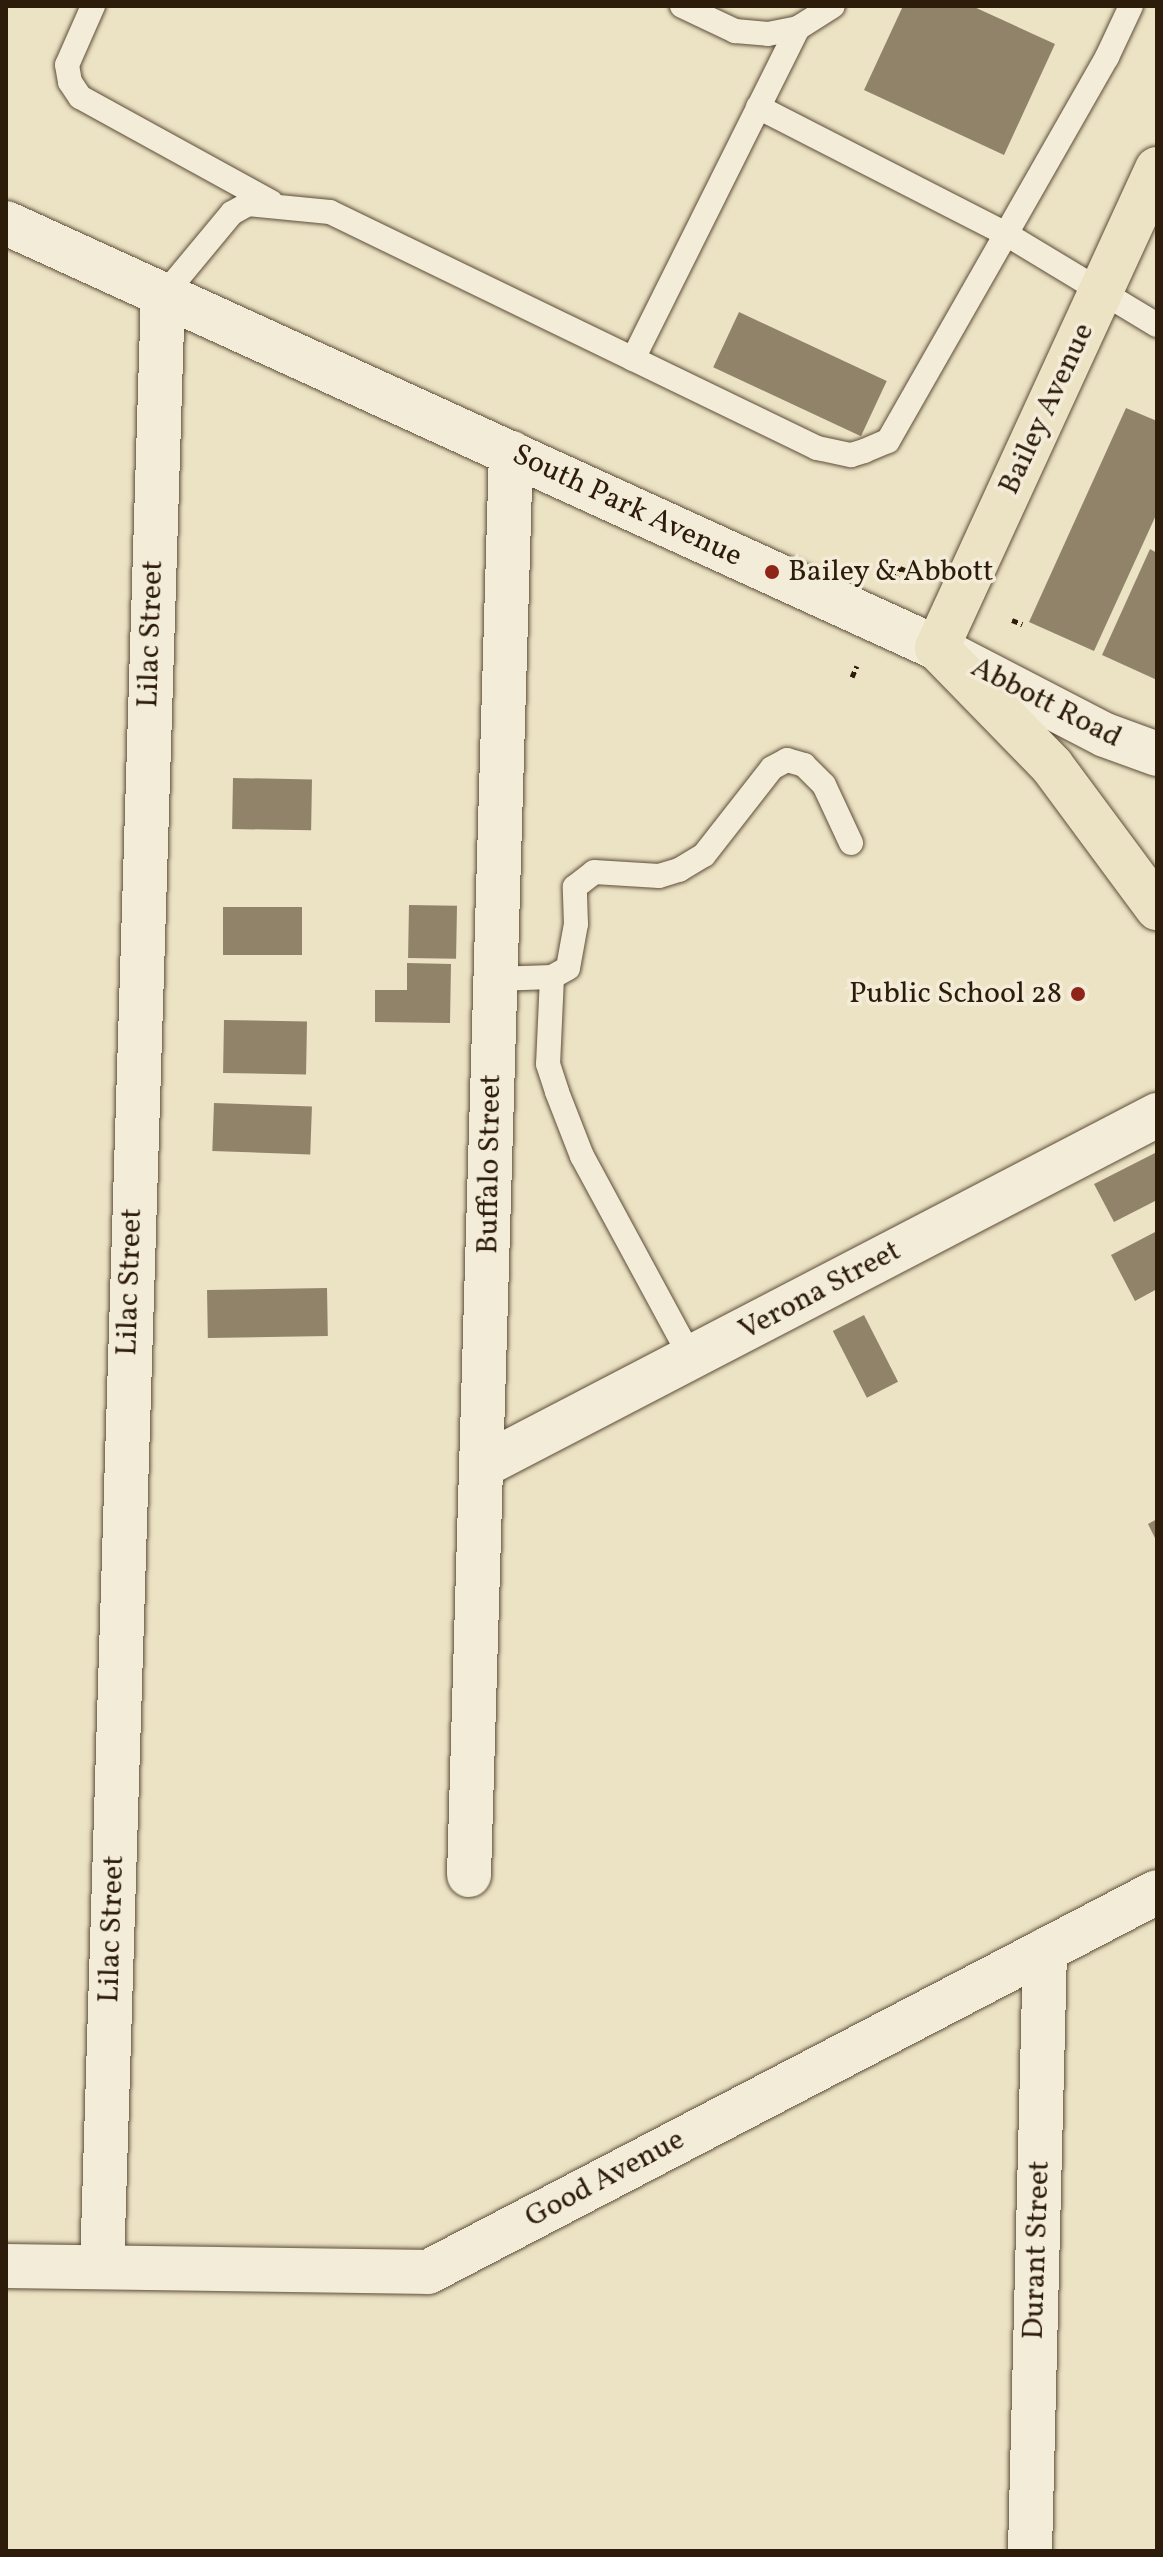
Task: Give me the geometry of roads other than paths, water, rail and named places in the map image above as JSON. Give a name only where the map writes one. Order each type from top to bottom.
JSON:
[{"type":"main road","name":"Bailey Avenue","points":[[937,648],[1157,169]]},
{"type":"main road","name":"South Park Avenue","points":[[937,648],[1052,766],[1157,908]]},
{"type":"street","name":"South Park Avenue","points":[[6,223],[937,648]]},
{"type":"street","name":"Lilac Street","points":[[102,2267],[163,296]]},
{"type":"street","name":"Buffalo Street","points":[[469,1875],[511,453]]},
{"type":"street","name":"Abbott Road","points":[[937,648],[1105,735],[1157,754]]},
{"type":"street","name":"Verona Street","points":[[482,1466],[1157,1115]]},
{"type":"street","name":"Good Avenue","points":[[6,2266],[428,2272],[1157,1892]]},
{"type":"street","name":"Durant Street","points":[[1030,2551],[1045,1950]]},
{"type":"lane","points":[[93,6],[67,65],[70,82],[80,97],[275,204]]},
{"type":"lane","points":[[682,6],[735,31],[768,34],[798,28],[833,6]]},
{"type":"lane","points":[[163,296],[232,213],[248,204],[275,204],[330,212],[817,448],[851,455],[888,441],[1107,57],[1131,6]]},
{"type":"lane","points":[[633,359],[798,28]]},
{"type":"lane","points":[[758,107],[1006,234],[1157,325]]},
{"type":"lane","points":[[495,979],[552,977],[568,968],[576,924],[575,887],[594,872],[659,876],[679,870],[704,855],[772,768],[787,760],[804,765],[824,785],[851,843]]},
{"type":"lane","points":[[552,977],[548,1064],[557,1092],[582,1156],[691,1358]]},
{"type":"place","name":"Bailey & Abbott","points":[[772,572]]},
{"type":"place","name":"Public School 28","points":[[1078,994]]}]
